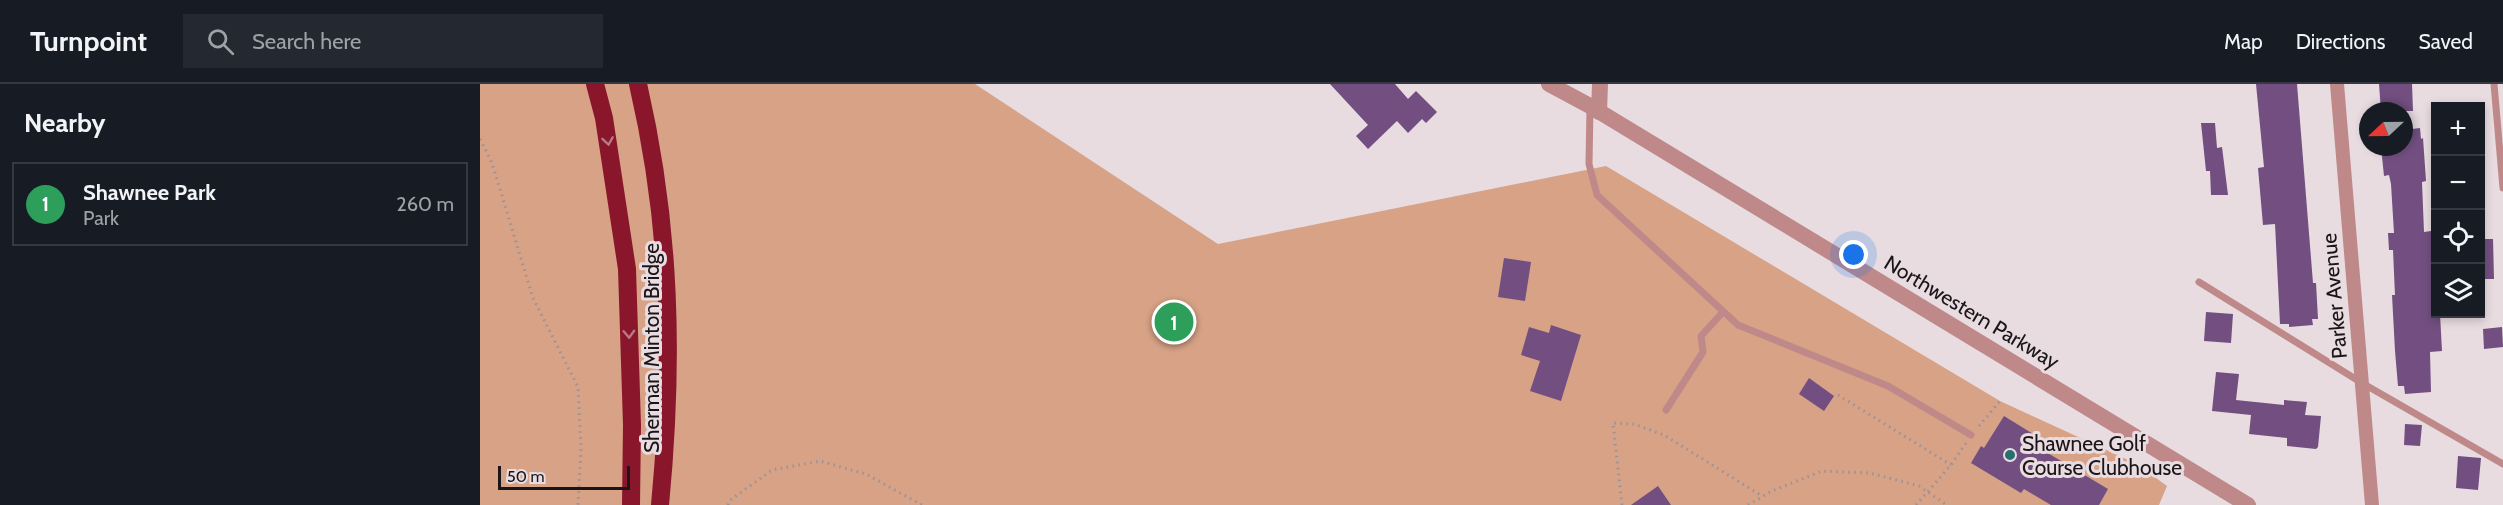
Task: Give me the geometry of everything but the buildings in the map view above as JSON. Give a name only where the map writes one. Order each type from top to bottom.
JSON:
[{"type":"highway","name":"Sherman Minton Bridge","points":[[595,84],[604,118],[627,269],[633,425],[631,505]]},
{"type":"highway","points":[[638,84],[651,139],[662,218],[668,326],[667,429],[660,505]]},
{"type":"highway","name":"Sherman Minton Bridge","points":[[650,84],[663,152],[676,266],[677,406],[670,505]]},
{"type":"street","name":"Northwestern Parkway","points":[[1549,84],[1594,109],[2248,505]]},
{"type":"street","points":[[1594,109],[1600,84]]},
{"type":"street","name":"Parker Avenue","points":[[2337,84],[2372,505]]},
{"type":"lane","points":[[2494,84],[2503,188]]},
{"type":"lane","points":[[1594,109],[1589,164],[1597,195],[1738,325],[1888,386],[1971,435]]},
{"type":"lane","points":[[2199,282],[2362,383],[2503,464]]},
{"type":"lane","points":[[1666,410],[1703,352],[1701,336],[1723,312]]},
{"type":"path","points":[[480,139],[492,163],[533,298],[578,387],[581,447],[578,505]]},
{"type":"path","points":[[1838,394],[1951,465]]},
{"type":"path","points":[[1916,505],[1951,465],[1971,435],[2000,400]]},
{"type":"path","points":[[1622,505],[1613,423],[1634,424],[1664,435],[1762,496]]},
{"type":"path","points":[[728,505],[729,501],[772,470],[820,461],[866,474],[922,505]]},
{"type":"path","points":[[1748,505],[1762,496],[1822,471],[1870,472],[1919,486],[1947,505]]},
{"type":"shaded area","points":[[480,84],[975,84],[1218,244],[1606,166],[2000,401],[2137,464],[2167,486],[2159,505],[480,505]]},
{"type":"place","name":"Shawnee Park","points":[[1174,322]]},
{"type":"place","name":"Shawnee Golf Course Clubhouse","points":[[2010,455]]}]
